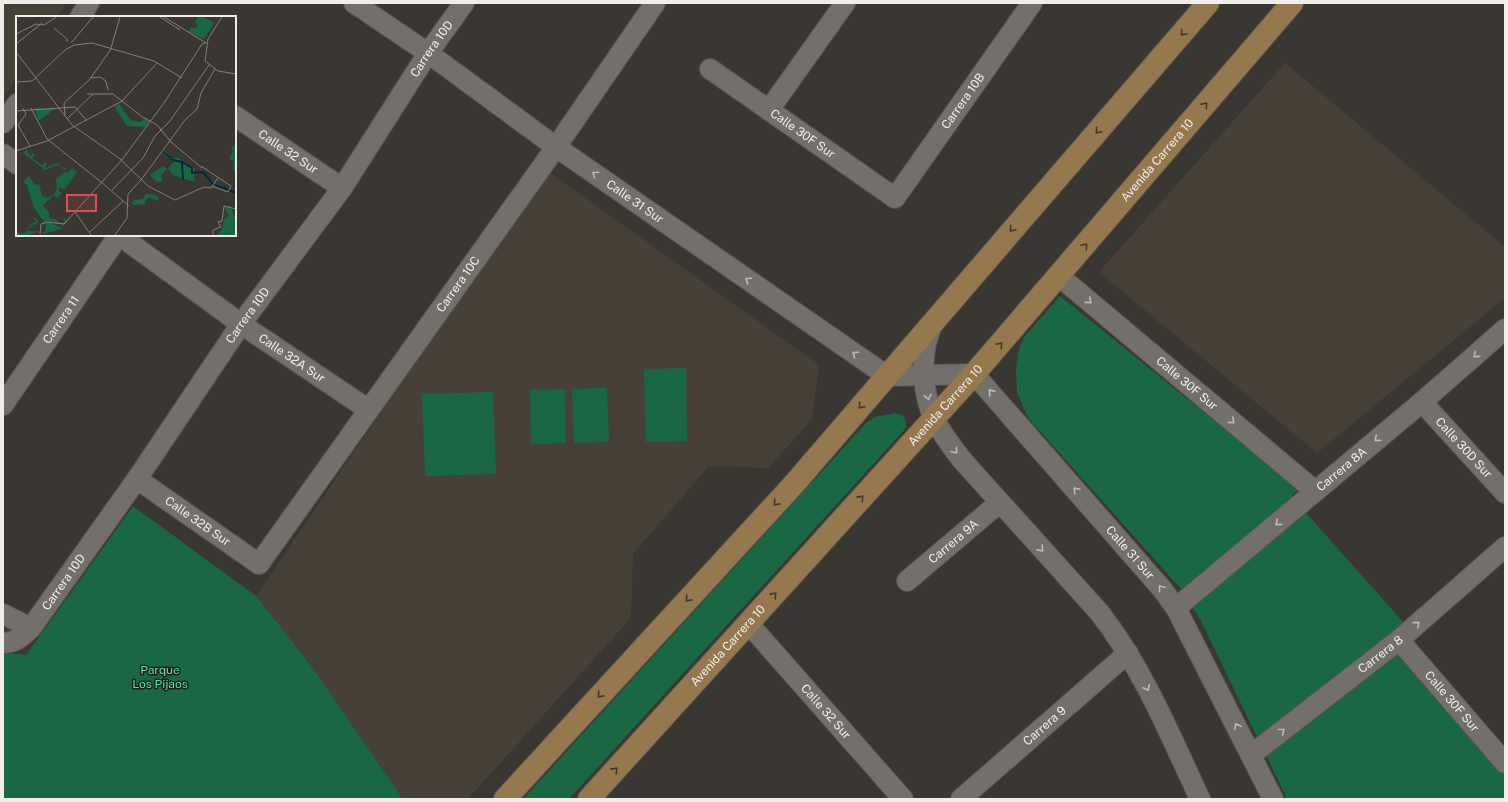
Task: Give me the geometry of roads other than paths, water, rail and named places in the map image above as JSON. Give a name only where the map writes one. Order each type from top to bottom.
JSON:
[{"type":"main road","points":[[505,799],[795,483],[1208,3]]},
{"type":"main road","name":"Avenida Carrera 10","points":[[589,799],[974,374],[1292,3]]},
{"type":"street","name":"Calle 31 Sur","points":[[354,3],[428,53],[556,147],[887,376]]},
{"type":"street","name":"Carrera 10D","points":[[3,643],[13,642],[21,638],[31,628],[137,479],[241,324],[342,188],[428,53],[464,3]]},
{"type":"street","name":"Carrera 10C","points":[[259,564],[556,147],[655,3]]},
{"type":"street","points":[[769,110],[845,3]]},
{"type":"street","name":"Carrera 10B","points":[[895,198],[1032,3]]},
{"type":"street","name":"Calle 30F Sur","points":[[710,69],[895,198]]},
{"type":"street","points":[[3,123],[16,105]]},
{"type":"street","name":"Calle 32 Sur","points":[[236,117],[342,188]]},
{"type":"street","points":[[3,154],[16,163]]},
{"type":"street","name":"Carrera 11","points":[[3,405],[118,236]]},
{"type":"street","name":"Calle 32A Sur","points":[[120,236],[241,324],[369,410]]},
{"type":"street","name":"Calle 30F Sur","points":[[1059,276],[1315,491]]},
{"type":"street","points":[[933,322],[926,342],[924,375],[930,409],[945,438],[962,460],[1099,612],[1116,633],[1143,680],[1200,799]]},
{"type":"street","name":"Carrera 8A","points":[[1176,608],[1422,402],[1505,329]]},
{"type":"street","name":"Calle 31 Sur","points":[[974,374],[1162,589],[1176,608],[1273,799]]},
{"type":"street","points":[[887,376],[974,374]]},
{"type":"street","name":"Calle 30D Sur","points":[[1422,402],[1505,493]]},
{"type":"street","name":"Calle 32B Sur","points":[[137,479],[259,564]]},
{"type":"street","name":"Carrera 9A","points":[[907,581],[999,502]]},
{"type":"street","name":"Carrera 8","points":[[1251,755],[1399,640],[1505,547]]},
{"type":"street","points":[[3,614],[31,628]]},
{"type":"street","name":"Calle 32 Sur","points":[[748,624],[903,799]]},
{"type":"street","name":"Calle 30F Sur","points":[[1399,640],[1505,763]]},
{"type":"street","name":"Carrera 9","points":[[961,799],[1128,653]]},
{"type":"park label","name":"Parque Los Pijaos","points":[[160,677]]}]
